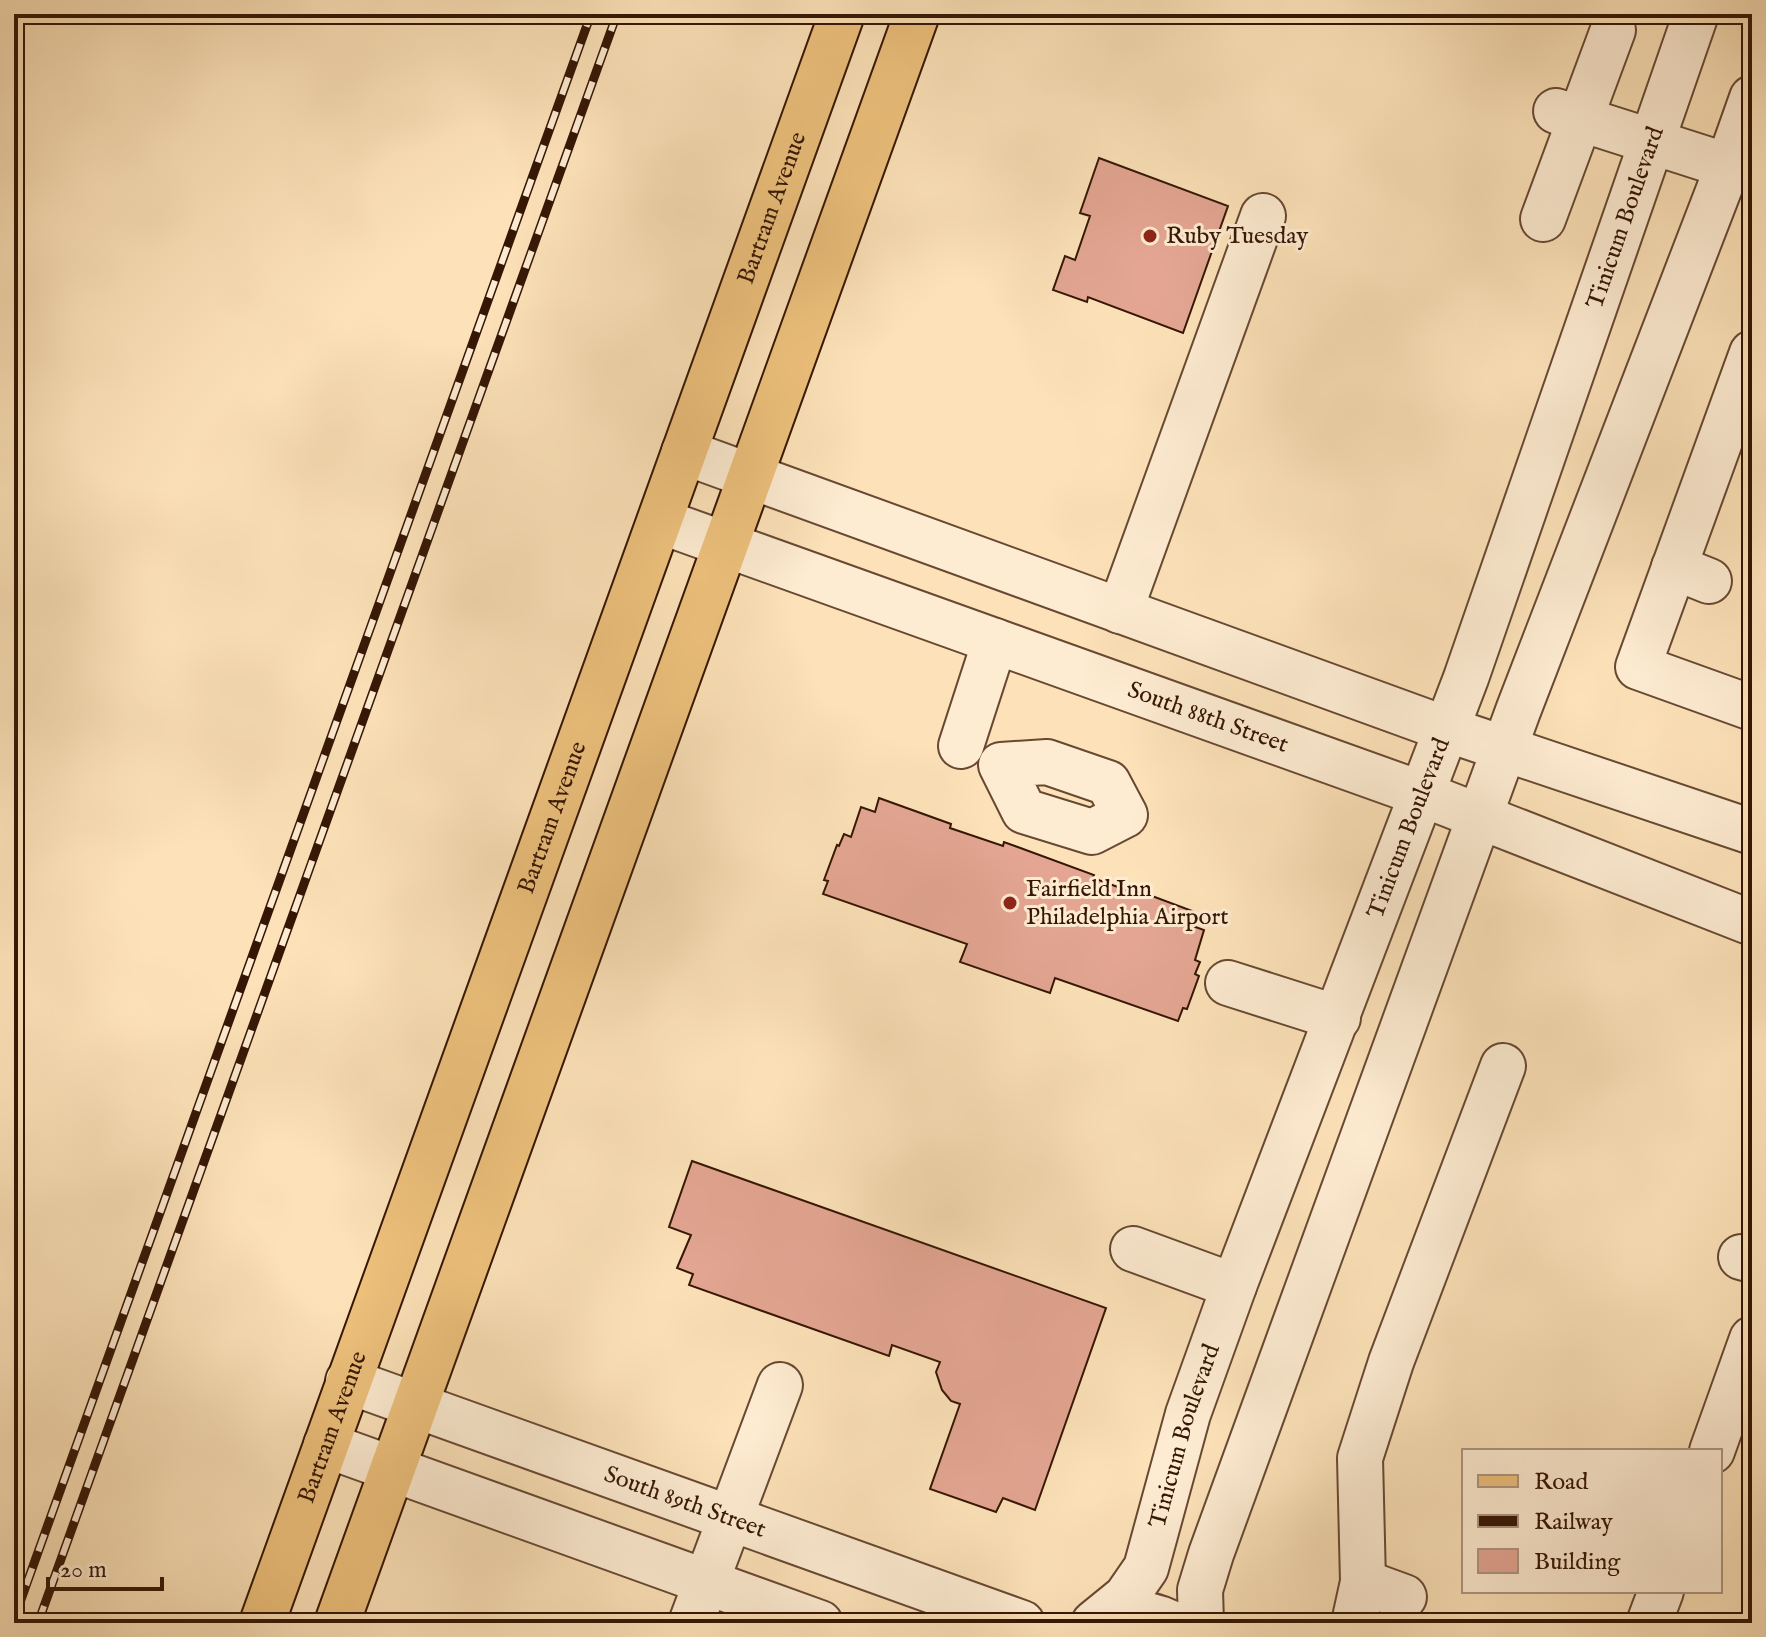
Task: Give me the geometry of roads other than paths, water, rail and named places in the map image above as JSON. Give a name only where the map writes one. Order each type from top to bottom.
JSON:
[{"type":"main road","name":"Bartram Avenue","points":[[262,1623],[842,14]]},
{"type":"main road","points":[[337,1623],[917,14]]},
{"type":"street","name":"Tinicum Boulevard","points":[[1099,1620],[1126,1597],[1146,1568],[1188,1414],[1446,729],[1696,14]]},
{"type":"street","points":[[1543,219],[1569,116],[1613,30]]},
{"type":"street","points":[[1201,1623],[1200,1590],[1204,1573],[1479,816],[1752,98]]},
{"type":"street","points":[[1569,116],[1728,166]]},
{"type":"street","points":[[1120,611],[1142,516],[1184,404],[1263,216]]},
{"type":"street","points":[[1750,364],[1727,472],[1692,574],[1638,667],[1752,708]]},
{"type":"street","points":[[684,452],[1446,729],[1752,832]]},
{"type":"street","name":"South 88th Street","points":[[660,521],[1422,794],[1752,923]]},
{"type":"street","points":[[961,746],[995,641]]},
{"type":"street","points":[[1229,980],[1338,1018]]},
{"type":"street","points":[[1404,1597],[1358,1603],[1376,1464],[1404,1366],[1444,1265],[1479,1163],[1503,1066]]},
{"type":"street","points":[[1133,1249],[1234,1286]]},
{"type":"street","points":[[1722,1460],[1736,1363]]},
{"type":"street","name":"South 89th Street","points":[[348,1381],[1022,1623]]},
{"type":"street","points":[[691,1623],[780,1385]]},
{"type":"street","points":[[326,1445],[820,1623]]},
{"type":"street","points":[[1649,1623],[1660,1593]]},
{"type":"street","points":[[1099,1620],[1134,1612],[1151,1614],[1171,1623]]},
{"type":"railway","points":[[14,1619],[591,14]]},
{"type":"railway","points":[[38,1623],[617,14]]},
{"type":"place","name":"Ruby Tuesday","points":[[1150,236]]},
{"type":"place","name":"Fairfield Inn Philadelphia Airport","points":[[1010,903]]}]
